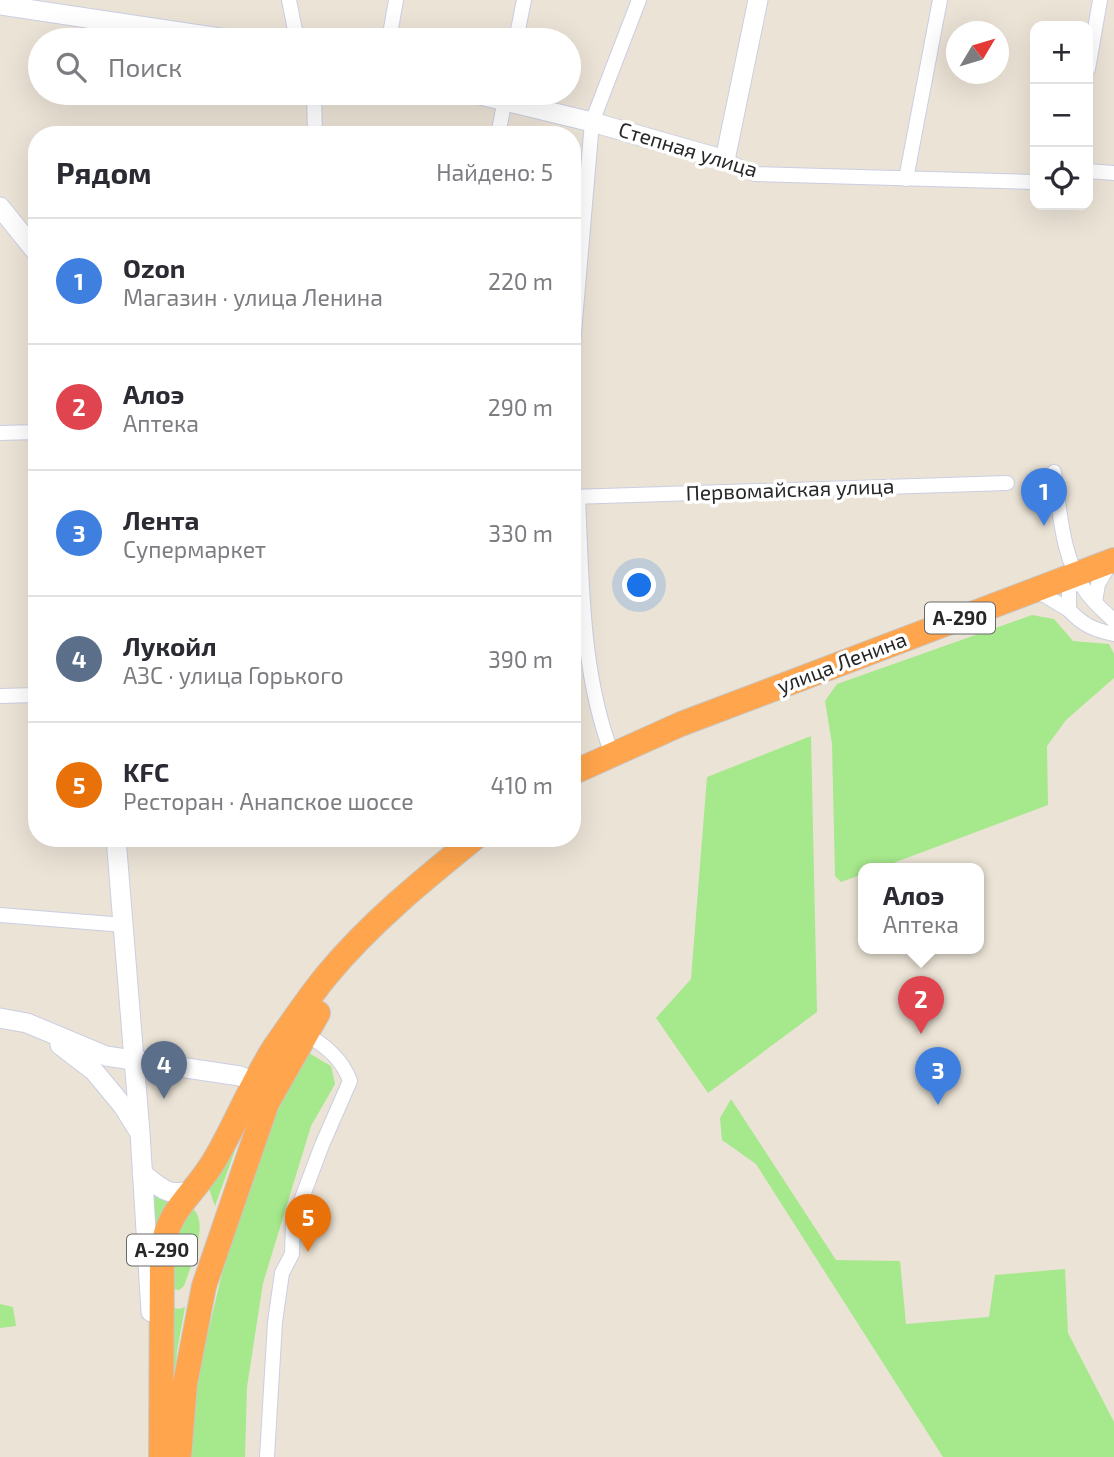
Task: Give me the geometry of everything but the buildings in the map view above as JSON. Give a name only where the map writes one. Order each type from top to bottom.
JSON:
[{"type":"highway","name":"улица Ленина","points":[[581,769],[693,720],[1113,560]]},
{"type":"highway","name":"А-290","points":[[179,1457],[185,1384],[204,1286],[267,1103],[265,1086],[273,1050],[327,975],[373,926],[464,847]]},
{"type":"highway","name":"А-290","points":[[164,1452],[165,1231],[176,1209],[195,1190],[265,1086],[305,1034],[359,942]]},
{"type":"main road","points":[[725,160],[758,0]]},
{"type":"main road","points":[[0,5],[153,28]]},
{"type":"main road","name":"Степная улица","points":[[533,105],[725,160]]},
{"type":"main road","points":[[0,208],[28,242]]},
{"type":"main road","points":[[117,847],[164,1452]]},
{"type":"main road","points":[[0,1018],[27,1023],[106,1056],[170,1077],[265,1086]]},
{"type":"main road","points":[[40,1029],[94,1071],[123,1106],[140,1133]]},
{"type":"main road","points":[[220,1072],[247,1066],[273,1050]]},
{"type":"main road","points":[[134,1065],[220,1072],[240,1076],[265,1086]]},
{"type":"main road","points":[[164,1452],[191,1297],[217,1213],[258,1111],[260,1095],[265,1086]]},
{"type":"main road","points":[[142,1172],[160,1187],[176,1195],[195,1190]]},
{"type":"street","points":[[289,0],[295,28]]},
{"type":"street","points":[[391,28],[396,0]]},
{"type":"street","points":[[518,28],[524,0]]},
{"type":"street","points":[[581,251],[592,122],[639,0]]},
{"type":"street","points":[[906,179],[940,0]]},
{"type":"street","points":[[1093,40],[1100,0]]},
{"type":"street","points":[[315,126],[316,105]]},
{"type":"street","points":[[500,126],[504,105]]},
{"type":"street","name":"Степная улица","points":[[725,160],[755,174],[1030,182]]},
{"type":"street","points":[[1093,171],[1114,173]]},
{"type":"street","points":[[0,433],[28,432]]},
{"type":"street","points":[[1054,472],[1065,541],[1075,573],[1087,593],[1114,621]]},
{"type":"street","name":"Первомайская улица","points":[[581,497],[1007,483]]},
{"type":"street","points":[[1095,602],[1098,584],[1113,560]]},
{"type":"street","points":[[581,567],[590,672],[601,726],[612,754]]},
{"type":"street","points":[[1069,610],[1069,591],[1075,573]]},
{"type":"street","points":[[1031,591],[1046,596],[1069,610],[1082,624],[1093,630],[1114,634]]},
{"type":"street","points":[[0,696],[28,695]]},
{"type":"street","points":[[0,915],[124,925]]},
{"type":"street","points":[[267,1457],[275,1322],[282,1273],[292,1254],[291,1230],[322,1145],[350,1081],[338,1060],[325,1046],[305,1034]]},
{"type":"green space","points":[[1032,615],[1054,619],[1073,641],[1109,644],[1114,654],[1114,678],[1066,720],[1047,746],[1048,805],[893,863],[858,863],[858,876],[841,882],[835,876],[832,744],[825,701],[837,684]]},
{"type":"green space","points":[[811,736],[817,1012],[708,1093],[656,1018],[691,979],[707,777]]},
{"type":"green space","points":[[286,1048],[238,1142],[215,1206],[209,1189]]},
{"type":"green space","points":[[307,1052],[331,1066],[335,1084],[311,1126],[263,1283],[247,1387],[245,1457],[189,1457],[191,1419],[200,1366],[225,1261],[279,1101]]},
{"type":"green space","points":[[731,1099],[836,1260],[900,1261],[906,1324],[989,1317],[995,1275],[1065,1269],[1068,1333],[1114,1422],[1114,1457],[943,1457],[756,1164],[722,1140],[720,1118]]},
{"type":"green space","points":[[152,1185],[173,1198],[155,1226]]},
{"type":"green space","points":[[186,1210],[194,1210],[200,1225],[194,1258],[184,1286],[179,1290],[172,1289],[170,1244]]},
{"type":"green space","points":[[0,1304],[13,1307],[16,1326],[0,1328]]},
{"type":"green space","points":[[169,1307],[185,1307],[177,1351],[174,1402]]},
{"type":"place","name":"Ozon","points":[[1044,526]]},
{"type":"place","name":"Алоэ","points":[[921,1034]]},
{"type":"place","name":"Лукойл","points":[[164,1099]]},
{"type":"place","name":"Лента","points":[[938,1105]]},
{"type":"place","name":"KFC","points":[[308,1252]]}]
